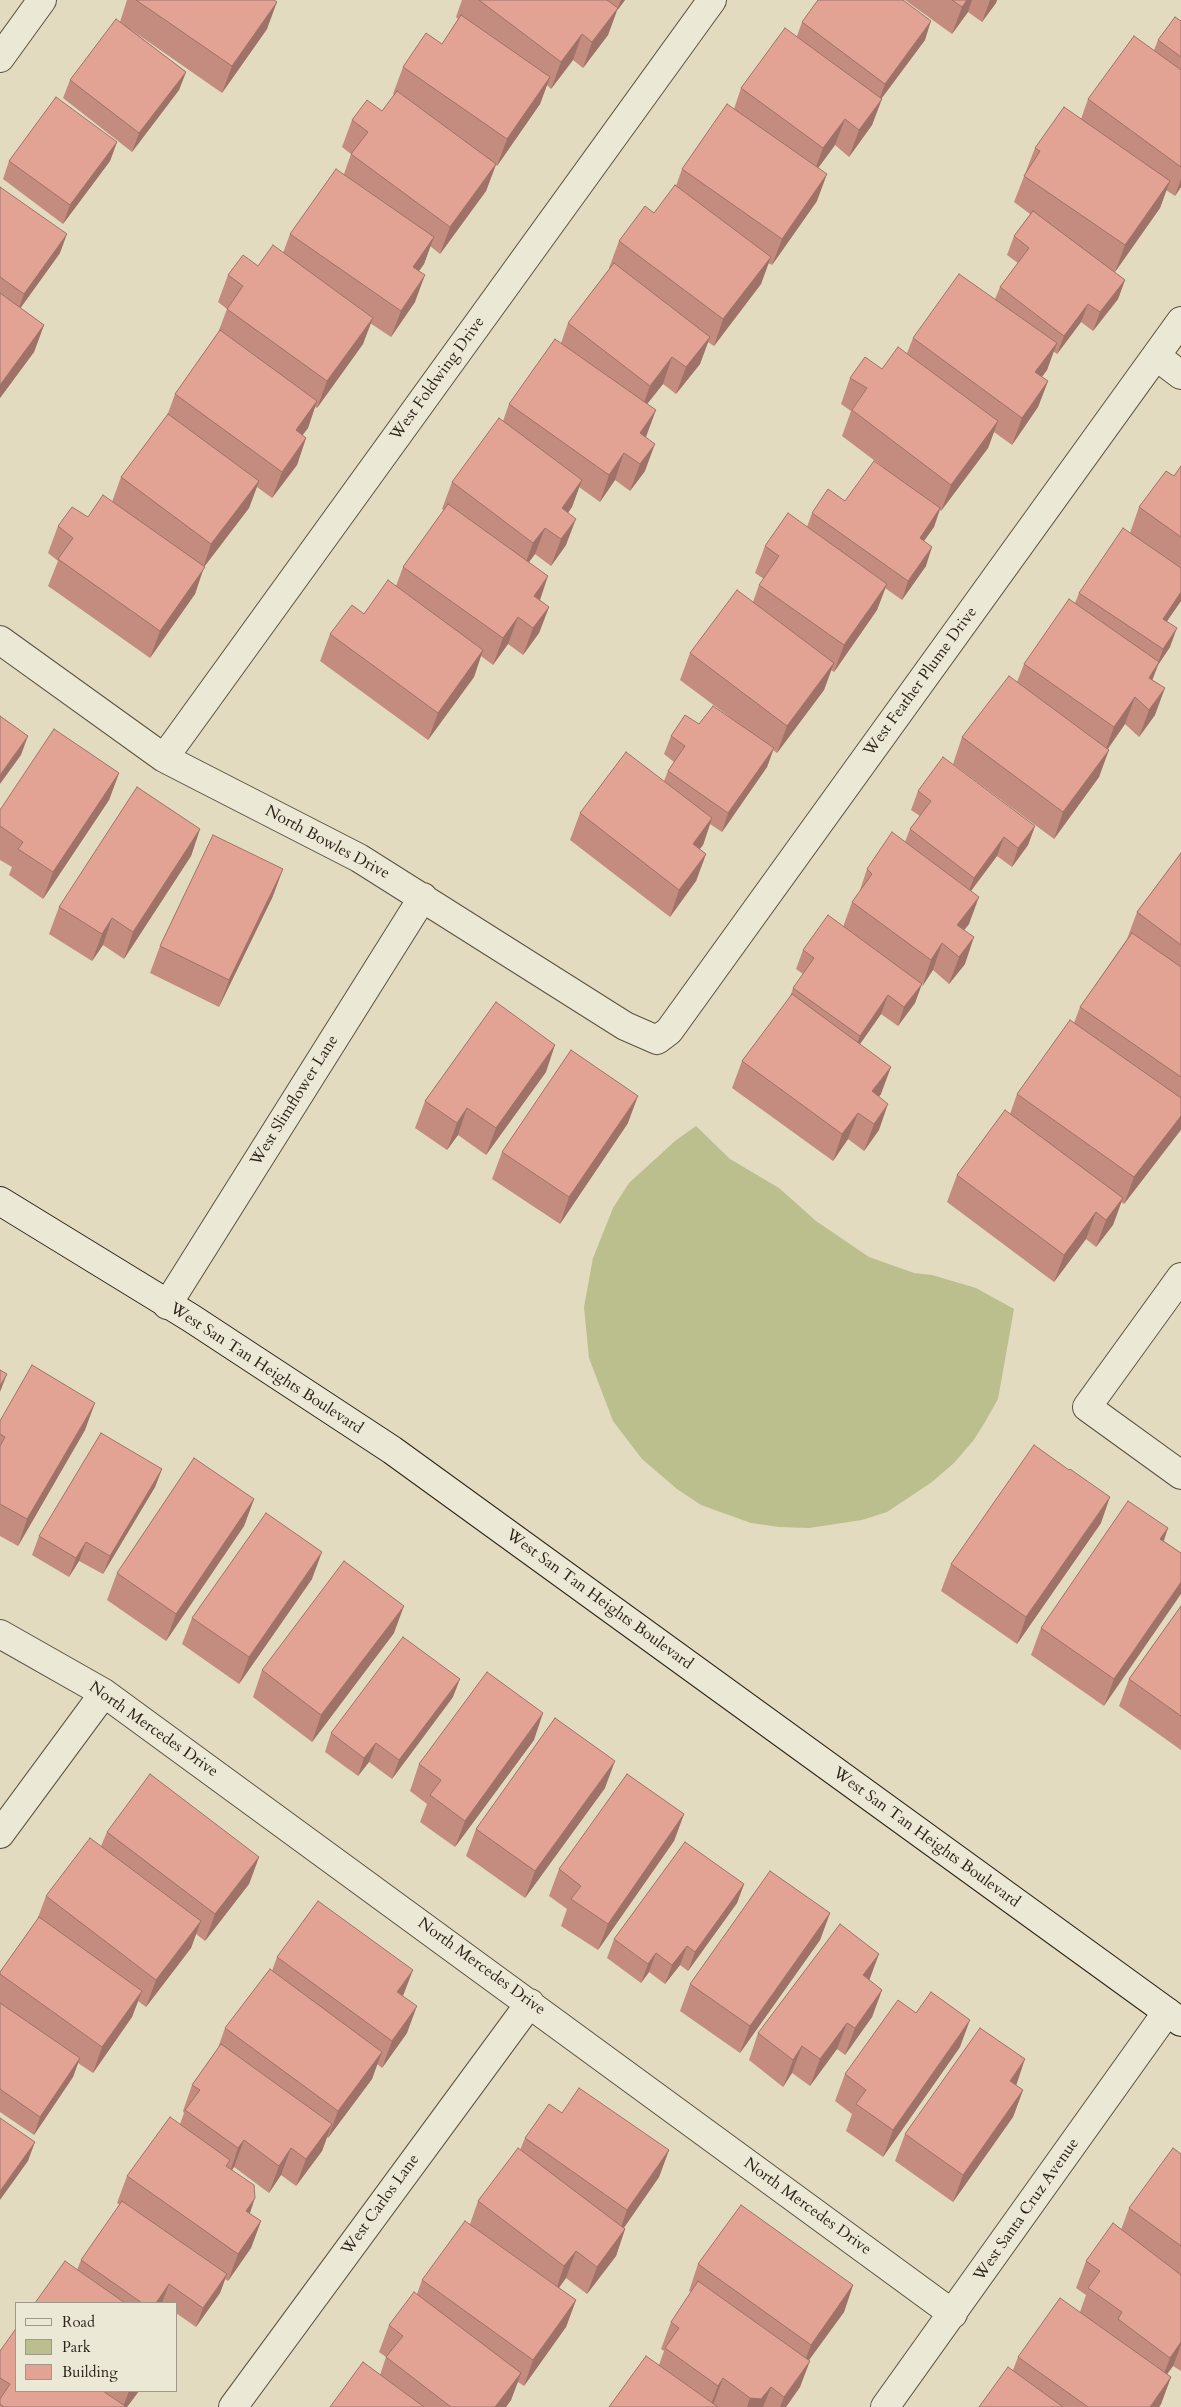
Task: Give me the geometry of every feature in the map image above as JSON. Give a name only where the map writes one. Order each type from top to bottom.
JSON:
[{"type":"street","points":[[0,58],[42,0]]},
{"type":"street","name":"West Foldwing Drive","points":[[164,758],[712,0]]},
{"type":"street","name":"West Feather Plume Drive","points":[[658,1040],[669,1031],[1181,321]]},
{"type":"street","points":[[1156,356],[1181,375]]},
{"type":"street","name":"North Bowles Drive","points":[[0,640],[164,758],[359,858],[625,1026],[658,1040]]},
{"type":"street","name":"West Slimflower Lane","points":[[167,1305],[423,897]]},
{"type":"street","name":"West San Tan Heights Boulevard","points":[[0,1201],[167,1305],[392,1450],[1174,2017]]},
{"type":"street","points":[[1181,1277],[1087,1408],[1181,1475]]},
{"type":"street","name":"North Mercedes Drive","points":[[0,1634],[104,1693],[530,2002],[953,2314]]},
{"type":"street","points":[[0,1834],[104,1693]]},
{"type":"street","name":"West Carlos Lane","points":[[233,2407],[530,2002]]},
{"type":"street","name":"West Santa Cruz Avenue","points":[[885,2407],[1174,2017]]},
{"type":"green space","points":[[696,1126],[730,1159],[779,1188],[816,1221],[869,1257],[914,1273],[932,1275],[976,1288],[1014,1309],[998,1399],[985,1422],[973,1441],[954,1463],[932,1482],[887,1512],[862,1520],[809,1528],[779,1527],[751,1523],[701,1505],[677,1489],[642,1459],[613,1421],[589,1358],[584,1307],[593,1258],[613,1208],[629,1183],[675,1141]]},
{"type":"building","points":[[136,0],[274,0],[277,2],[232,66]]},
{"type":"building","points":[[479,0],[607,0],[618,8],[592,42],[582,34],[561,62]]},
{"type":"building","points":[[818,0],[903,0],[931,21],[885,84],[802,22]]},
{"type":"building","points":[[952,0],[967,0],[962,7]]},
{"type":"building","points":[[461,15],[550,77],[507,139],[403,67],[426,33],[442,44]]},
{"type":"building","points":[[1175,17],[1181,21],[1181,57],[1158,40]]},
{"type":"building","points":[[116,19],[186,72],[139,133],[70,80]]},
{"type":"building","points":[[785,28],[882,99],[859,130],[845,119],[823,148],[741,88]]},
{"type":"building","points":[[1134,36],[1181,70],[1181,167],[1088,99]]},
{"type":"building","points":[[397,91],[496,164],[450,227],[351,154],[368,132],[352,120],[367,100],[382,111]]},
{"type":"building","points":[[56,97],[117,142],[70,205],[9,161]]},
{"type":"building","points":[[727,104],[827,174],[782,239],[682,169]]},
{"type":"building","points":[[1064,107],[1170,181],[1125,245],[1024,176],[1040,151],[1035,148]]},
{"type":"building","points":[[336,169],[434,237],[413,267],[425,275],[401,311],[290,234]]},
{"type":"building","points":[[675,185],[771,257],[723,319],[619,241],[645,206],[654,213]]},
{"type":"building","points":[[0,187],[67,234],[24,294],[0,277]]},
{"type":"building","points":[[1033,211],[1125,280],[1100,312],[1088,304],[1064,336],[1000,287],[1029,248],[1014,236]]},
{"type":"building","points":[[273,245],[373,318],[327,381],[227,309],[243,286],[228,275],[243,255],[258,266]]},
{"type":"building","points":[[614,263],[710,337],[686,367],[672,357],[650,386],[568,323]]},
{"type":"building","points":[[959,274],[1057,343],[1035,372],[1048,381],[1022,418],[913,338]]},
{"type":"building","points":[[0,293],[44,325],[0,385]]},
{"type":"building","points":[[220,330],[317,401],[296,430],[306,438],[282,472],[175,394]]},
{"type":"building","points":[[555,339],[656,410],[640,433],[655,444],[640,464],[624,453],[609,475],[509,404]]},
{"type":"building","points":[[898,347],[998,421],[951,485],[852,410],[867,388],[850,378],[865,357],[882,369]]},
{"type":"building","points":[[168,414],[259,481],[211,544],[121,477]]},
{"type":"building","points":[[499,418],[582,480],[562,508],[576,519],[561,539],[545,528],[533,543],[452,482]]},
{"type":"building","points":[[874,461],[940,508],[920,538],[932,547],[908,581],[812,513],[828,489],[845,501]]},
{"type":"building","points":[[1181,466],[1181,537],[1139,507],[1166,471],[1174,476]]},
{"type":"building","points":[[103,495],[205,567],[160,631],[58,559],[73,538],[58,526],[72,507],[88,517]]},
{"type":"building","points":[[448,504],[548,576],[534,596],[549,607],[533,628],[518,617],[503,638],[403,567]]},
{"type":"building","points":[[788,513],[887,584],[844,645],[759,585],[779,556],[765,546]]},
{"type":"building","points":[[1123,528],[1181,568],[1181,592],[1163,619],[1177,628],[1163,649],[1079,593]]},
{"type":"building","points":[[388,580],[483,650],[438,713],[330,634],[352,605],[364,614]]},
{"type":"building","points":[[737,590],[834,663],[787,726],[690,653]]},
{"type":"building","points":[[1069,599],[1159,662],[1149,678],[1165,688],[1149,710],[1135,697],[1114,727],[1024,664]]},
{"type":"building","points":[[1009,676],[1109,750],[1063,812],[962,737]]},
{"type":"building","points":[[713,706],[774,748],[728,813],[668,771],[685,746],[671,736],[685,715],[699,724]]},
{"type":"building","points":[[0,716],[28,736],[0,775]]},
{"type":"building","points":[[54,729],[119,773],[53,872],[18,849],[23,842],[0,826],[0,810]]},
{"type":"building","points":[[626,752],[712,818],[693,844],[706,854],[679,890],[580,813]]},
{"type":"building","points":[[943,757],[1035,826],[1018,848],[1004,837],[974,878],[910,829],[931,801],[918,791]]},
{"type":"building","points":[[137,787],[200,829],[133,932],[112,918],[102,934],[59,907]]},
{"type":"building","points":[[892,832],[979,897],[957,925],[974,937],[959,957],[942,943],[931,960],[852,902],[872,874],[867,869]]},
{"type":"building","points":[[213,835],[283,869],[229,980],[160,946]]},
{"type":"building","points":[[1181,853],[1181,945],[1137,912]]},
{"type":"building","points":[[828,915],[922,984],[904,1007],[888,995],[860,1036],[793,988],[814,958],[803,950]]},
{"type":"building","points":[[1132,933],[1181,967],[1181,1077],[1080,1007]]},
{"type":"building","points":[[792,994],[891,1067],[872,1091],[888,1104],[874,1124],[858,1113],[842,1134],[742,1061]]},
{"type":"building","points":[[496,1002],[555,1045],[496,1128],[467,1108],[457,1123],[425,1101]]},
{"type":"building","points":[[1070,1020],[1181,1098],[1181,1116],[1134,1177],[1017,1094]]},
{"type":"building","points":[[571,1050],[638,1096],[569,1197],[502,1152]]},
{"type":"building","points":[[1005,1110],[1123,1198],[1106,1220],[1096,1212],[1064,1255],[957,1175]]},
{"type":"building","points":[[32,1365],[95,1403],[27,1519],[0,1504],[0,1446],[5,1437],[0,1434],[0,1421]]},
{"type":"building","points":[[0,1370],[7,1374],[0,1386]]},
{"type":"building","points":[[101,1433],[162,1469],[110,1556],[86,1542],[76,1558],[39,1536]]},
{"type":"building","points":[[1034,1445],[1110,1497],[1026,1617],[951,1564]]},
{"type":"building","points":[[194,1458],[254,1499],[176,1614],[117,1573]]},
{"type":"building","points":[[1128,1501],[1168,1528],[1160,1539],[1181,1553],[1181,1582],[1114,1679],[1041,1628]]},
{"type":"building","points":[[266,1513],[322,1552],[249,1657],[192,1618]]},
{"type":"building","points":[[344,1561],[404,1606],[321,1715],[262,1670]]},
{"type":"building","points":[[1181,1606],[1181,1716],[1129,1679]]},
{"type":"building","points":[[403,1637],[460,1679],[399,1760],[376,1743],[364,1758],[331,1733]]},
{"type":"building","points":[[487,1672],[543,1713],[465,1821],[430,1795],[441,1780],[419,1764]]},
{"type":"building","points":[[555,1718],[615,1761],[535,1871],[476,1829]]},
{"type":"building","points":[[150,1774],[259,1857],[215,1914],[107,1832]]},
{"type":"building","points":[[627,1774],[684,1814],[608,1924],[571,1899],[581,1886],[559,1869]]},
{"type":"building","points":[[90,1838],[201,1921],[156,1980],[46,1896]]},
{"type":"building","points":[[685,1842],[744,1884],[695,1952],[687,1946],[672,1965],[656,1953],[648,1964],[614,1939]]},
{"type":"building","points":[[770,1871],[830,1913],[750,2026],[690,1984]]},
{"type":"building","points":[[318,1901],[413,1970],[397,1992],[417,2006],[392,2041],[277,1957]]},
{"type":"building","points":[[39,1917],[142,1991],[102,2047],[0,1974]]},
{"type":"building","points":[[840,1924],[879,1954],[863,1975],[882,1990],[855,2028],[847,2023],[820,2059],[802,2046],[793,2060],[758,2033]]},
{"type":"building","points":[[270,1969],[382,2052],[338,2111],[225,2028]]},
{"type":"building","points":[[931,1992],[970,2020],[893,2130],[856,2104],[866,2090],[845,2074],[898,2000],[916,2013]]},
{"type":"building","points":[[0,2003],[80,2058],[40,2117],[0,2089]]},
{"type":"building","points":[[980,2028],[1025,2059],[1010,2081],[1023,2090],[963,2175],[905,2134]]},
{"type":"building","points":[[221,2044],[332,2124],[306,2159],[291,2148],[279,2166],[244,2140],[238,2148],[185,2110],[200,2090],[192,2085]]},
{"type":"building","points":[[579,2088],[669,2150],[627,2210],[525,2138],[549,2104],[562,2113]]},
{"type":"building","points":[[170,2117],[230,2160],[226,2166],[254,2185],[255,2198],[246,2211],[261,2221],[238,2254],[127,2176]]},
{"type":"building","points":[[0,2118],[35,2142],[0,2191]]},
{"type":"building","points":[[518,2148],[625,2229],[597,2267],[576,2251],[564,2266],[478,2201]]},
{"type":"building","points":[[1173,2148],[1181,2154],[1181,2246],[1129,2208]]},
{"type":"building","points":[[122,2201],[227,2274],[203,2308],[169,2284],[157,2302],[141,2302],[81,2260]]},
{"type":"building","points":[[741,2205],[853,2285],[811,2345],[698,2264]]},
{"type":"building","points":[[465,2221],[576,2300],[533,2360],[422,2280]]},
{"type":"building","points":[[1113,2223],[1181,2275],[1181,2342],[1170,2358],[1118,2319],[1122,2312],[1088,2288],[1100,2271],[1086,2261]]},
{"type":"building","points":[[65,2261],[124,2302],[36,2302]]},
{"type":"building","points":[[698,2281],[810,2361],[784,2397],[771,2387],[761,2399],[750,2398],[723,2378],[718,2386],[665,2348],[679,2328],[671,2322]]},
{"type":"building","points":[[414,2292],[521,2373],[495,2407],[451,2407],[386,2357],[403,2336],[389,2325]]},
{"type":"building","points":[[1060,2298],[1171,2377],[1150,2407],[1088,2407],[1018,2357]]},
{"type":"building","points":[[15,2330],[15,2392],[104,2392],[125,2406],[4,2407],[0,2404],[0,2399],[10,2384],[0,2378],[0,2351]]},
{"type":"building","points":[[646,2356],[718,2407],[609,2407]]},
{"type":"building","points":[[363,2362],[424,2407],[330,2407]]},
{"type":"building","points":[[1008,2367],[1063,2407],[979,2407]]}]
